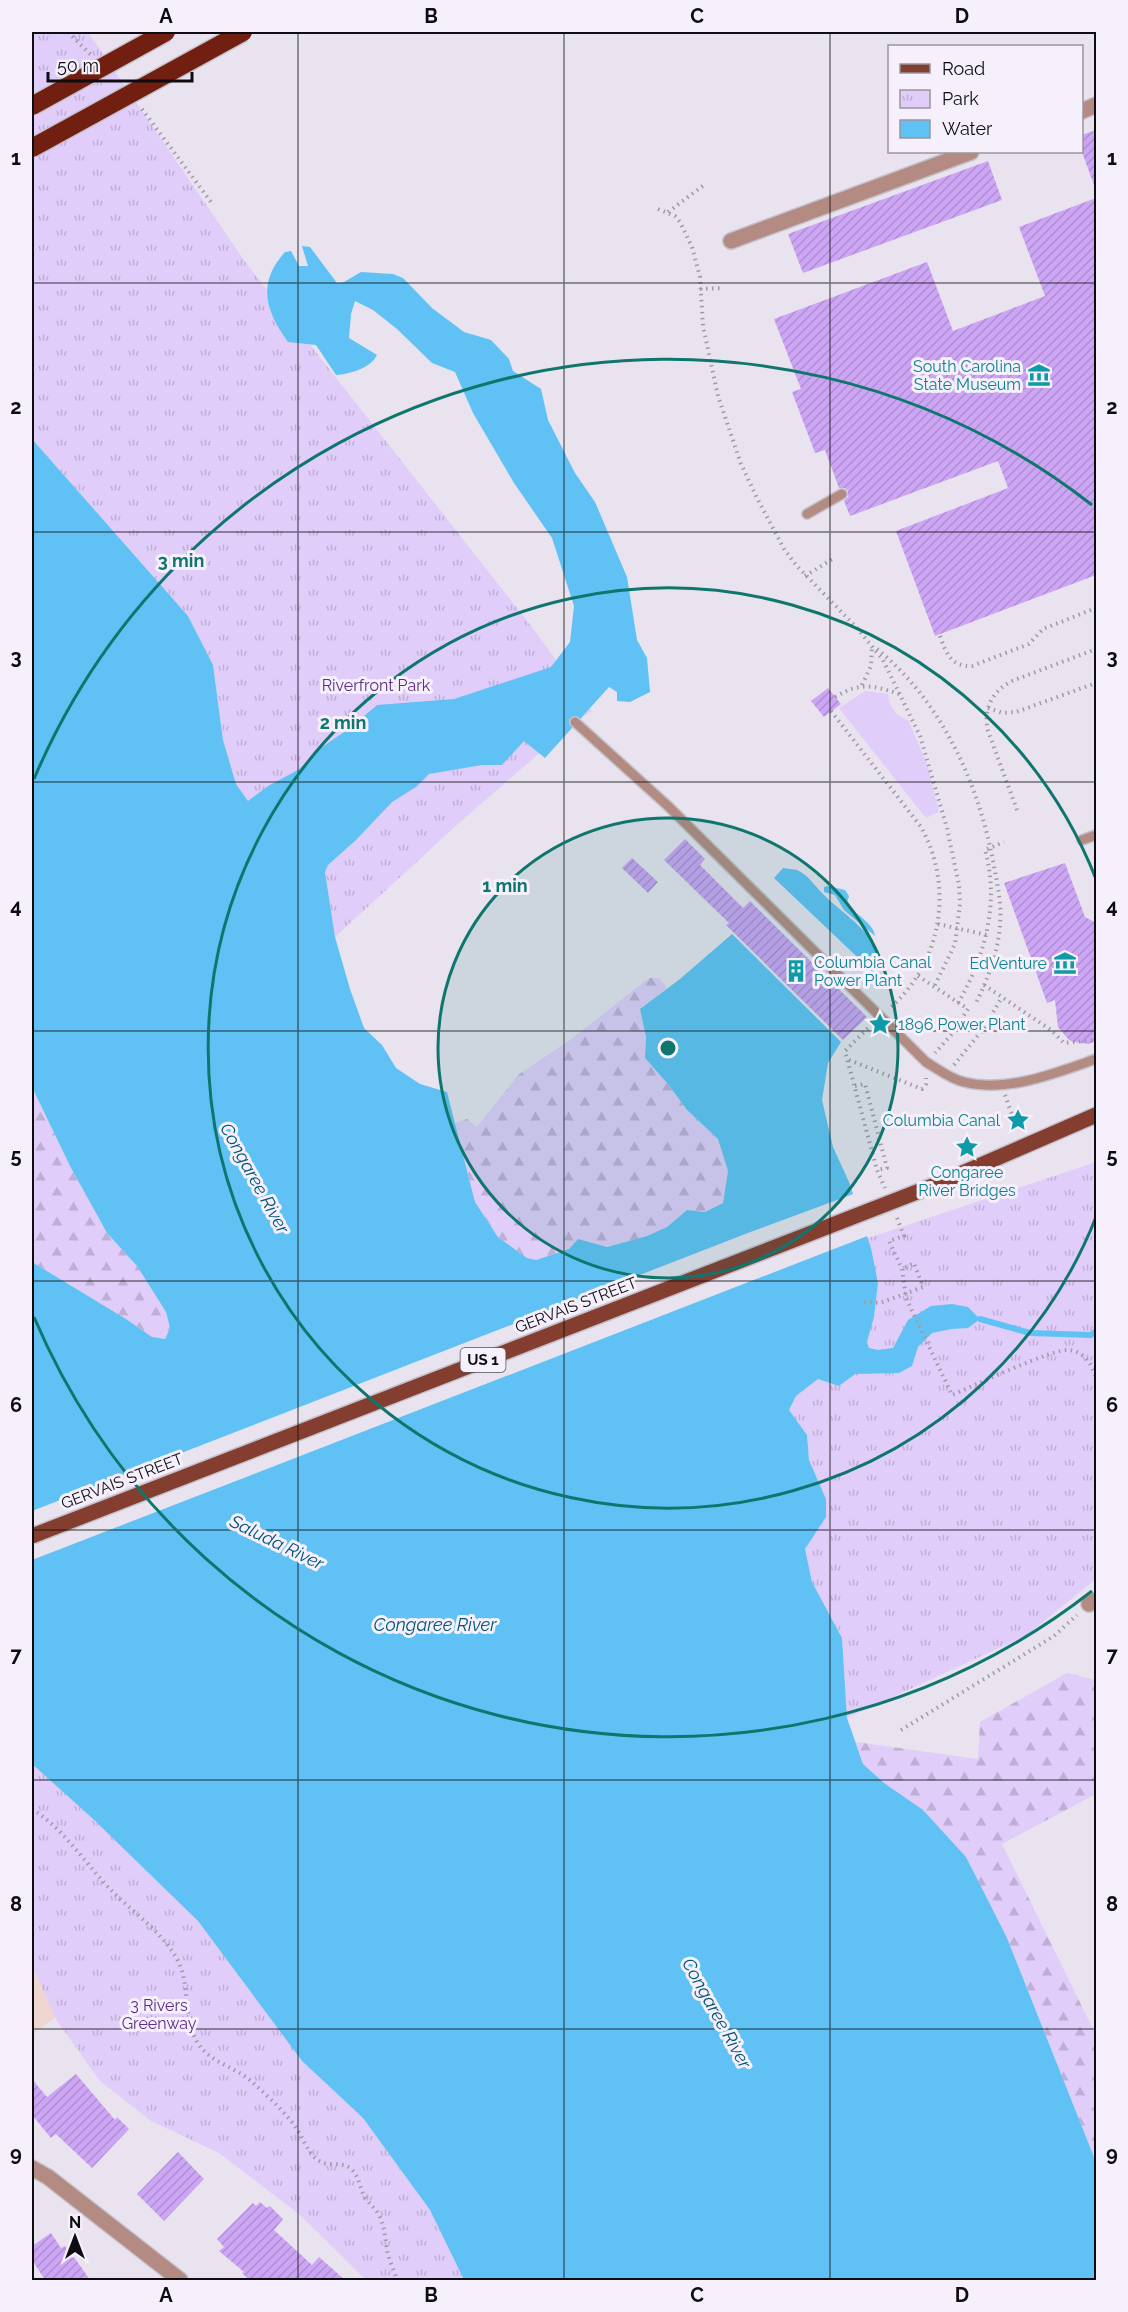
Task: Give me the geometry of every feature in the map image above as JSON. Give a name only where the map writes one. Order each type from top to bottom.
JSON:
[{"type":"highway","points":[[32,106],[166,32]]},
{"type":"highway","points":[[32,148],[243,32]]},
{"type":"main road","name":"GERVAIS STREET","points":[[32,1536],[936,1185],[1096,1115]]},
{"type":"street","points":[[731,241],[968,153]]},
{"type":"street","points":[[32,2168],[48,2177],[180,2280]]},
{"type":"lane","points":[[807,514],[842,494]]},
{"type":"lane","points":[[575,722],[668,806],[926,1062],[962,1082],[990,1086],[1065,1070],[1096,1059]]},
{"type":"lane","points":[[1082,840],[1096,835]]},
{"type":"path","points":[[68,32],[93,57]]},
{"type":"path","points":[[138,105],[211,202]]},
{"type":"path","points":[[668,213],[704,185]]},
{"type":"path","points":[[658,209],[681,222],[692,247],[700,276],[708,354],[718,396],[741,464],[784,549],[805,576],[872,645],[901,671],[938,718],[972,784],[983,817],[1001,904],[998,946],[976,1003]]},
{"type":"path","points":[[700,289],[724,288]]},
{"type":"path","points":[[805,576],[834,558]]},
{"type":"path","points":[[940,636],[946,653],[952,661],[972,666],[1029,645],[1043,628],[1096,608]]},
{"type":"path","points":[[861,686],[873,659],[872,645]]},
{"type":"path","points":[[872,645],[889,669],[923,746],[947,828],[959,885],[958,928],[950,957],[934,987]]},
{"type":"path","points":[[1017,810],[988,731],[988,708],[994,694],[1007,683],[1096,649]]},
{"type":"path","points":[[988,708],[1003,713],[1016,712],[1096,682]]},
{"type":"path","points":[[835,697],[861,686],[879,687],[899,694]]},
{"type":"path","points":[[831,711],[912,813],[928,840],[937,872],[938,924],[930,954],[918,976],[903,996],[877,1013]]},
{"type":"path","points":[[958,1003],[977,967],[987,935],[991,900],[985,850],[1004,842]]},
{"type":"path","points":[[938,924],[987,935]]},
{"type":"path","points":[[918,976],[968,1009],[951,1035],[926,1062]]},
{"type":"path","points":[[984,985],[1052,1030],[1064,1043],[1096,1040]]},
{"type":"path","points":[[947,1075],[984,1028],[1002,997]]},
{"type":"path","points":[[848,1060],[917,1087]]},
{"type":"path","points":[[855,1086],[865,1084],[887,1168],[877,1170]]},
{"type":"path","points":[[1001,1085],[1016,1126]]},
{"type":"path","points":[[864,1302],[880,1303],[923,1287],[914,1263],[902,1269]]},
{"type":"path","points":[[949,1388],[952,1395],[1064,1350],[1073,1350],[1090,1363],[1096,1376]]},
{"type":"path","points":[[901,1730],[1054,1636],[1093,1602]]},
{"type":"path","points":[[32,1809],[69,1840],[85,1863],[114,1894],[157,1932],[177,1958],[183,1978],[191,2028],[200,2047],[214,2060],[248,2078],[273,2101],[296,2127],[316,2159],[330,2165],[339,2164],[350,2167],[358,2177],[365,2197],[378,2214],[385,2231],[388,2251],[397,2280]]},
{"type":"shaded area","points":[[32,1966],[55,2017],[32,2035]]},
{"type":"green space","name":"Riverfront Park","points":[[32,32],[88,32],[246,263],[535,631],[592,711],[575,722],[459,823],[335,937],[325,872],[270,833],[236,784],[223,740],[213,665],[188,616],[32,439]]},
{"type":"green space","points":[[865,691],[888,694],[894,710],[908,720],[927,764],[939,812],[926,818],[839,708]]},
{"type":"green space","points":[[649,978],[659,978],[667,988],[640,1009],[646,1037],[645,1058],[687,1110],[718,1139],[728,1171],[723,1203],[705,1212],[687,1210],[667,1227],[647,1236],[607,1247],[578,1239],[569,1249],[536,1260],[527,1258],[498,1237],[475,1202],[455,1123],[467,1119],[477,1127],[518,1075],[570,1040]]},
{"type":"green space","points":[[32,1087],[70,1166],[107,1233],[137,1266],[166,1312],[170,1328],[165,1339],[152,1337],[32,1262]]},
{"type":"green space","points":[[1096,1162],[1096,1579],[1027,1635],[847,1718],[842,1638],[812,1582],[805,1549],[826,1517],[826,1499],[809,1460],[807,1435],[789,1410],[796,1396],[867,1342],[874,1317],[878,1283],[868,1238]]},
{"type":"green space","points":[[1067,1673],[1096,1680],[1096,1794],[1002,1844],[1096,2035],[1096,2162],[1007,1938],[884,1783],[863,1764],[856,1742],[978,1759],[980,1722]]},
{"type":"green space","name":"3 Rivers Greenway","points":[[32,1764],[92,1818],[198,1921],[302,2061],[363,2118],[430,2210],[464,2280],[366,2280],[300,2215],[219,2153],[151,2121],[100,2081],[57,2021],[32,1966]]},
{"type":"water","name":"Congaree River","points":[[302,246],[310,247],[337,283],[344,282],[361,272],[393,274],[403,278],[432,308],[464,332],[491,340],[509,359],[513,371],[541,389],[548,420],[575,473],[595,502],[627,577],[637,640],[647,658],[650,692],[630,702],[617,701],[617,692],[609,687],[545,758],[524,741],[502,765],[482,765],[429,774],[416,787],[392,802],[356,840],[328,865],[325,872],[335,937],[364,1028],[382,1045],[396,1068],[420,1084],[447,1092],[475,1202],[498,1237],[527,1258],[536,1260],[569,1249],[578,1239],[607,1247],[647,1236],[667,1227],[687,1210],[705,1212],[723,1203],[728,1171],[718,1139],[687,1110],[645,1058],[646,1037],[640,1009],[680,979],[732,934],[841,1042],[828,1063],[822,1100],[833,1147],[849,1182],[871,1248],[878,1283],[874,1317],[867,1342],[869,1348],[878,1350],[893,1348],[908,1320],[931,1306],[952,1304],[968,1307],[980,1319],[968,1328],[932,1333],[918,1347],[912,1366],[899,1373],[855,1374],[839,1386],[818,1379],[796,1396],[789,1410],[807,1435],[809,1460],[826,1499],[826,1517],[805,1549],[812,1582],[842,1638],[847,1718],[863,1764],[884,1783],[923,1810],[966,1857],[1007,1938],[1096,2162],[1096,2280],[464,2280],[430,2210],[363,2118],[302,2061],[198,1921],[92,1818],[32,1764],[32,1262],[152,1337],[165,1339],[170,1328],[166,1312],[137,1266],[107,1233],[70,1166],[32,1087],[32,439],[188,616],[213,665],[223,740],[236,784],[248,801],[268,786],[298,770],[322,747],[350,728],[377,705],[454,699],[551,667],[570,642],[574,606],[552,538],[514,483],[473,413],[455,372],[432,363],[397,329],[373,310],[355,301],[351,314],[349,338],[377,355],[365,367],[354,372],[336,375],[316,345],[288,342],[270,308],[267,297],[268,286],[276,263],[285,252],[291,251],[299,266],[308,266]]},
{"type":"water","points":[[783,868],[797,870],[805,875],[859,926],[879,953],[882,963],[877,971],[873,972],[774,878]]},
{"type":"water","points":[[824,887],[845,890],[849,896],[847,903],[868,923],[875,936],[844,910],[835,895],[824,892]]},
{"type":"pier","points":[[856,1193],[870,1235],[32,1560],[32,1511]]},
{"type":"building","points":[[1096,130],[1095,188],[1082,153],[1083,135]]},
{"type":"building","points":[[988,161],[1002,200],[803,273],[788,234]]},
{"type":"building","points":[[1096,198],[1096,575],[935,636],[896,531],[1008,488],[998,461],[850,516],[844,501],[848,497],[848,491],[845,488],[839,488],[825,450],[815,453],[792,392],[801,389],[774,319],[927,262],[953,331],[1045,296],[1019,227]]},
{"type":"building","points":[[828,688],[841,704],[824,717],[811,701]]},
{"type":"building","name":"Columbia Canal Power Plant","points":[[685,839],[705,859],[700,865],[743,908],[750,901],[867,1017],[843,1040],[726,925],[729,923],[664,860]]},
{"type":"building","points":[[632,858],[658,882],[648,893],[622,868]]},
{"type":"building","name":"EdVenture","points":[[1065,863],[1085,917],[1096,923],[1096,1041],[1088,1044],[1069,1040],[1058,1027],[1055,1000],[1047,1003],[1004,883]]},
{"type":"building","points":[[76,2074],[115,2120],[117,2117],[129,2129],[92,2168],[56,2134],[51,2138],[32,2115],[32,2079],[47,2097]]},
{"type":"building","points":[[178,2152],[204,2179],[164,2221],[137,2194]]},
{"type":"building","points":[[260,2202],[267,2208],[270,2206],[283,2219],[274,2230],[312,2265],[319,2257],[345,2280],[249,2280],[242,2273],[244,2272],[219,2251],[224,2247],[217,2239],[253,2203],[256,2206]]},
{"type":"building","points":[[51,2233],[61,2248],[65,2246],[90,2280],[45,2280],[32,2260],[32,2246]]},
{"type":"waterway","points":[[980,1319],[1030,1333],[1091,1335],[1096,1331]]},
{"type":"place","name":"South Carolina State Museum","points":[[1039,375]]},
{"type":"place","name":"EdVenture","points":[[1065,963]]},
{"type":"place","name":"Columbia Canal Power Plant","points":[[796,971]]},
{"type":"place","name":"1896 Power Plant","points":[[880,1024]]},
{"type":"place","name":"Columbia Canal","points":[[1018,1120]]},
{"type":"place","name":"Congaree River Bridges","points":[[967,1147]]},
{"type":"water label","name":"Saluda River","points":[[277,1542]]}]
